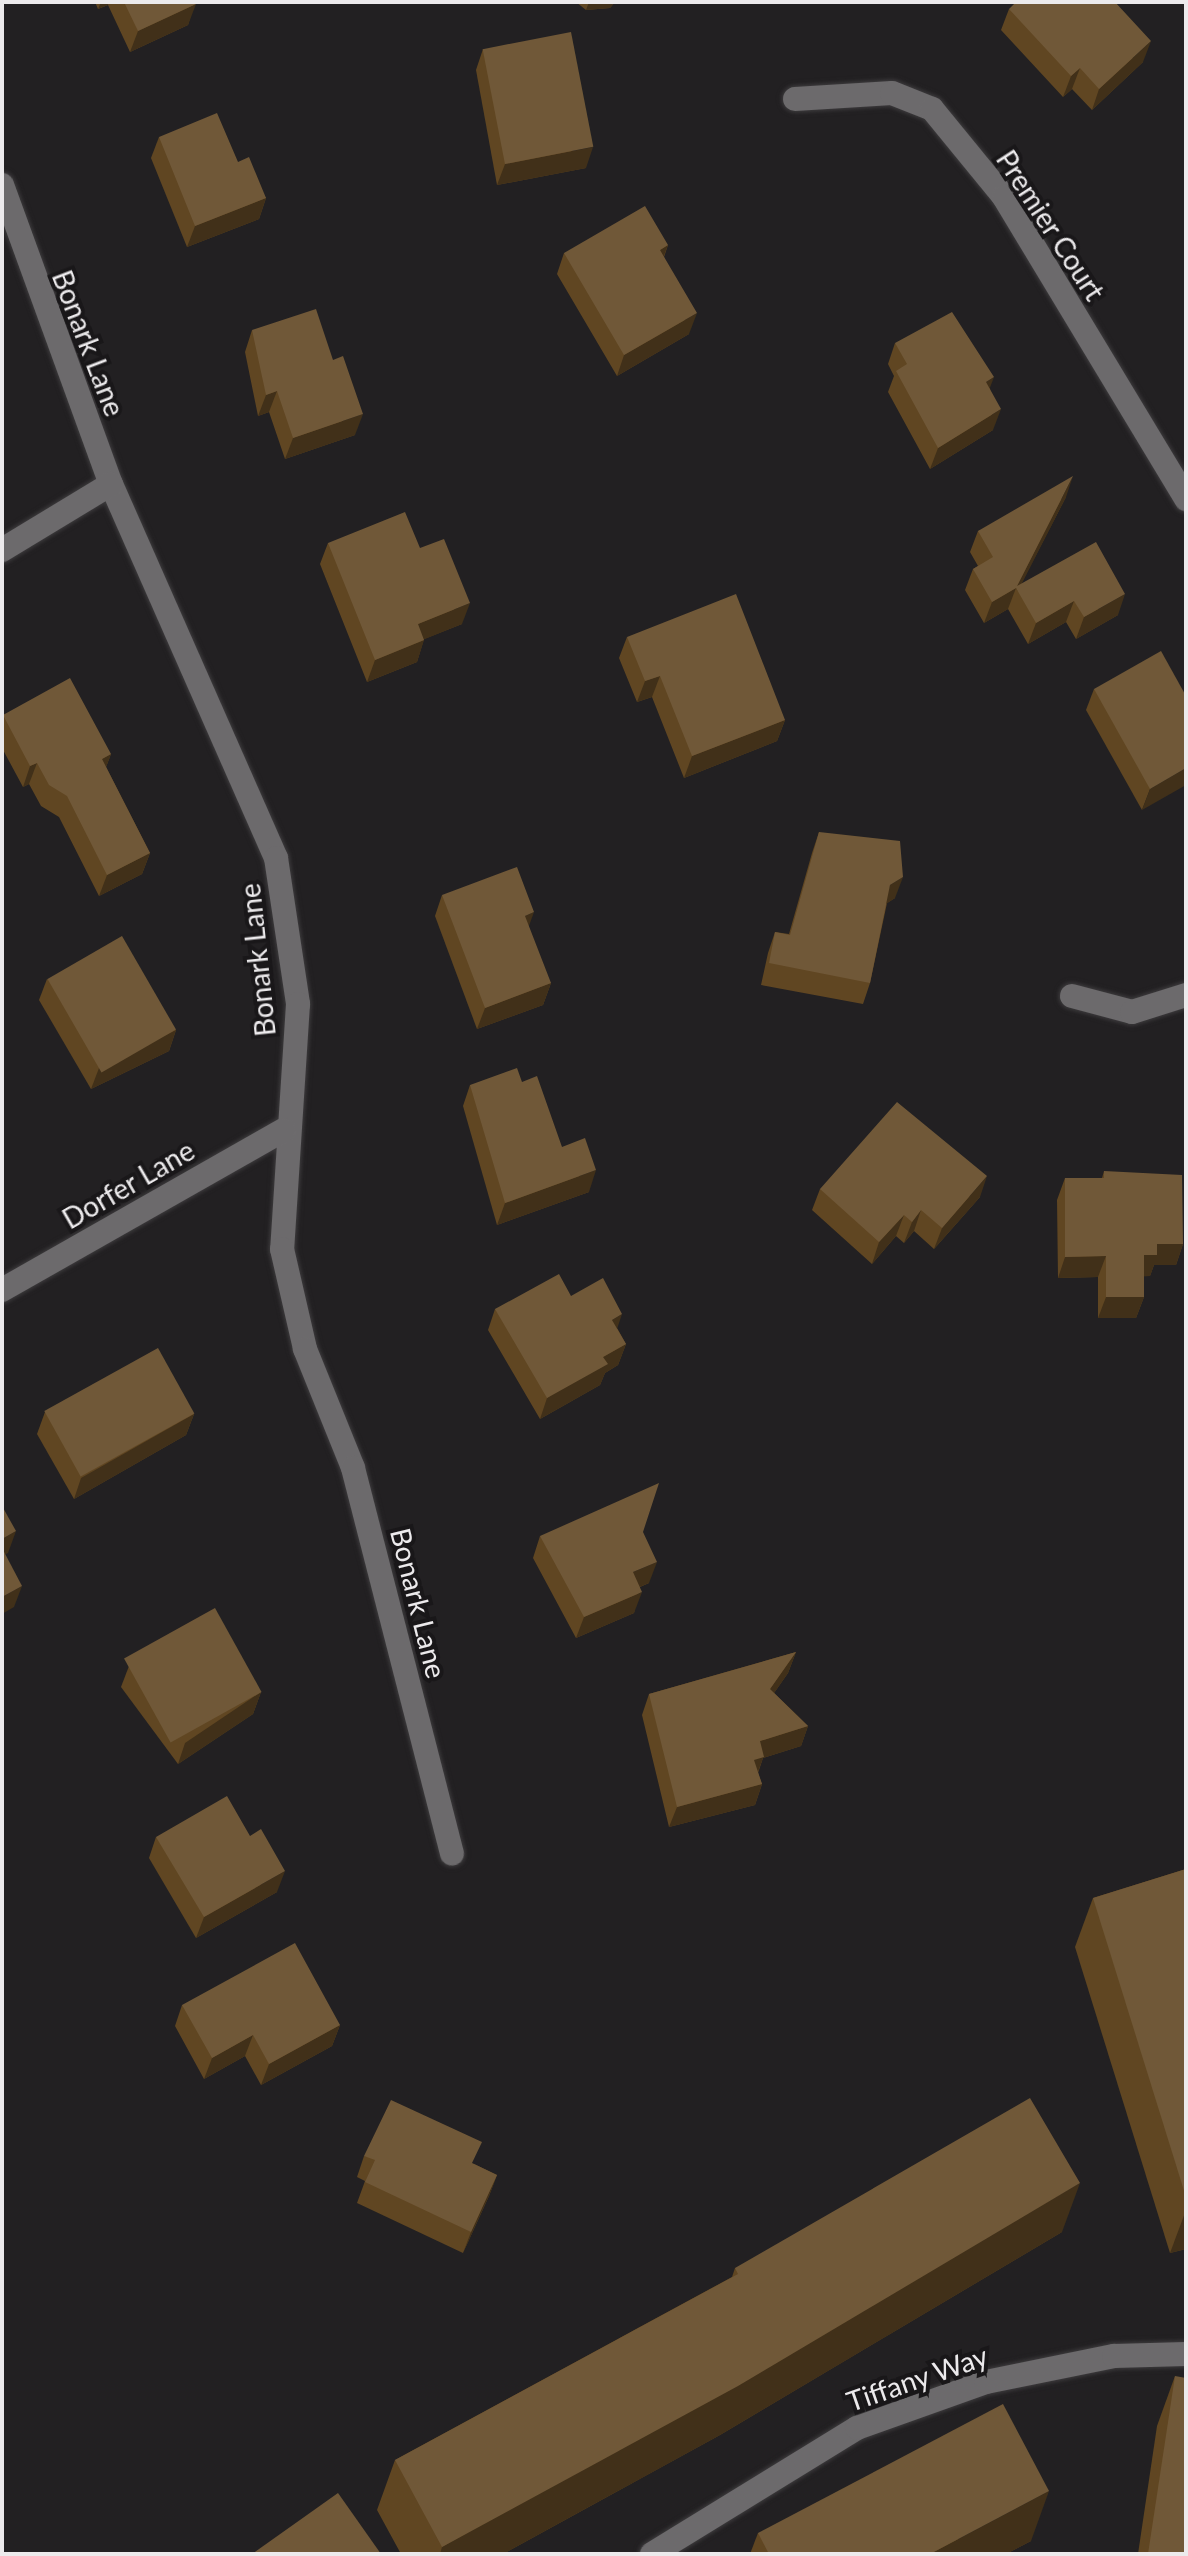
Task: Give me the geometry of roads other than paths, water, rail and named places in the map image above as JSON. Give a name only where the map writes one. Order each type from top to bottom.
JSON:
[{"type":"street","name":"Premier Court","points":[[795,99],[892,93],[932,109],[1004,197],[1186,499]]},
{"type":"street","name":"Bonark Lane","points":[[2,185],[111,484],[276,858],[298,1004],[297,1063],[284,1130],[282,1249],[305,1349],[353,1468],[452,1854]]},
{"type":"street","points":[[2,550],[111,484]]},
{"type":"street","points":[[1072,996],[1132,1012],[1186,995]]},
{"type":"street","name":"Dorfer Lane","points":[[2,1290],[284,1130]]},
{"type":"street","name":"Tiffany Way","points":[[652,2554],[857,2428],[986,2382],[1114,2356],[1186,2354]]}]
